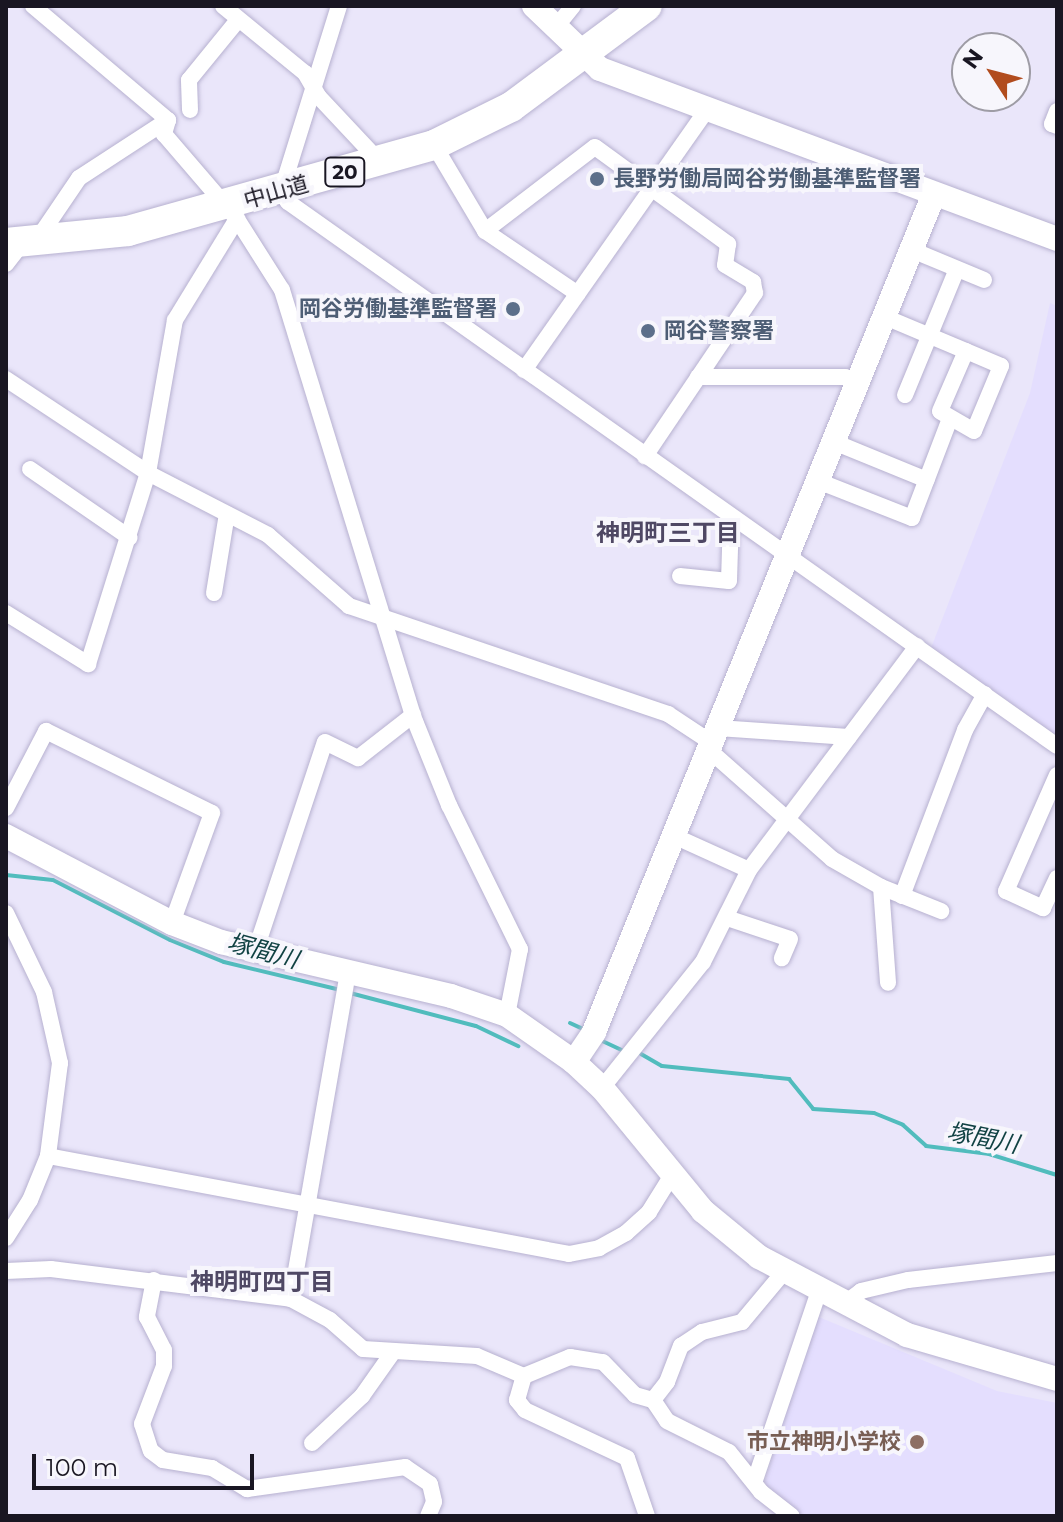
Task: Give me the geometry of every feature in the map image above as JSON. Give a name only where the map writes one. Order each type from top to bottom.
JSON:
[{"type":"highway","name":"中山道","points":[[18,247],[230,213],[281,192],[434,145],[511,107],[647,6]]},
{"type":"street","points":[[33,6],[168,120]]},
{"type":"street","points":[[223,6],[305,73],[315,90],[379,161]]},
{"type":"street","points":[[339,6],[281,192],[288,202],[1057,746]]},
{"type":"street","points":[[534,6],[600,69],[706,111],[1057,239]]},
{"type":"street","points":[[556,27],[573,6]]},
{"type":"street","points":[[190,110],[189,80],[238,20]]},
{"type":"street","points":[[524,370],[706,111]]},
{"type":"street","points":[[1057,111],[1052,124],[1057,126]]},
{"type":"street","points":[[168,120],[164,134],[271,268],[300,340],[413,715],[449,805],[520,949],[507,1015]]},
{"type":"street","points":[[18,247],[79,178],[168,120]]},
{"type":"street","points":[[434,145],[485,231],[578,294]]},
{"type":"street","points":[[485,231],[595,147],[728,244],[725,265],[753,282],[755,293],[645,456]]},
{"type":"street","points":[[574,1062],[592,1035],[934,194]]},
{"type":"street","points":[[6,613],[88,664],[148,473],[175,320],[230,213]]},
{"type":"street","points":[[912,250],[984,280]]},
{"type":"street","points":[[905,395],[957,269]]},
{"type":"street","points":[[885,317],[966,351],[1001,366],[974,431],[949,421],[940,411],[966,351]]},
{"type":"street","points":[[698,377],[858,382]]},
{"type":"street","points":[[6,379],[148,473],[268,535],[349,606],[668,714],[713,740],[786,821],[832,859],[881,887],[941,911]]},
{"type":"street","points":[[818,481],[912,518],[949,421]]},
{"type":"street","points":[[834,442],[927,480]]},
{"type":"street","points":[[30,469],[130,538]]},
{"type":"street","points":[[214,593],[227,514]]},
{"type":"street","points":[[680,576],[729,581],[731,516]]},
{"type":"street","points":[[602,1088],[703,962],[749,870],[917,646]]},
{"type":"street","points":[[902,896],[965,730],[985,694]]},
{"type":"street","points":[[255,952],[325,742],[358,758],[413,715]]},
{"type":"street","points":[[6,808],[46,731],[212,813],[172,923]]},
{"type":"street","points":[[713,740],[849,737]]},
{"type":"street","points":[[1057,775],[1006,891],[1043,908],[1057,878]]},
{"type":"street","points":[[6,836],[172,923],[346,986],[507,1015],[574,1062],[602,1088],[672,1175],[721,1228],[783,1273],[938,1346],[1057,1379]]},
{"type":"street","points":[[674,836],[749,870]]},
{"type":"street","points":[[881,887],[888,983]]},
{"type":"street","points":[[6,913],[29,956],[56,1034],[58,1101],[48,1156],[30,1200],[6,1238]]},
{"type":"street","points":[[727,918],[790,939],[782,958]]},
{"type":"street","points":[[291,1299],[346,986]]},
{"type":"street","points":[[48,1156],[309,1202],[569,1254],[599,1248],[626,1233],[649,1212],[672,1175]]},
{"type":"street","points":[[844,1304],[861,1291],[908,1280],[977,1276],[1057,1263]]},
{"type":"street","points":[[6,1271],[51,1269],[154,1280],[195,1290],[226,1287],[291,1299],[330,1320],[363,1349],[393,1352],[422,1350],[477,1356],[524,1376]]},
{"type":"street","points":[[653,1400],[667,1382],[681,1346],[702,1332],[742,1322],[783,1273]]},
{"type":"street","points":[[154,1280],[147,1317],[164,1350],[164,1366],[142,1424],[151,1451],[163,1460],[212,1468],[247,1489],[405,1467],[430,1484],[434,1502],[428,1516]]},
{"type":"street","points":[[755,1480],[819,1291]]},
{"type":"street","points":[[312,1443],[362,1396],[393,1352]]},
{"type":"street","points":[[647,1516],[627,1458],[525,1410],[517,1400],[524,1376],[553,1361],[589,1357],[615,1369],[635,1395],[653,1400],[667,1421],[729,1452],[755,1480],[761,1492],[792,1516]]},
{"type":"shaded area","points":[[1050,303],[1057,306],[1057,737],[931,648],[1030,393]]},
{"type":"shaded area","name":"市立神明小学校","points":[[814,1315],[997,1391],[1057,1403],[1057,1516],[804,1516],[771,1494],[765,1482]]},
{"type":"waterway","name":"塚間川","points":[[6,875],[53,880],[170,940],[224,962],[341,990]]},
{"type":"waterway","name":"塚間川","points":[[350,993],[476,1026],[518,1046]]},
{"type":"waterway","name":"塚間川","points":[[570,1023],[585,1030]]},
{"type":"waterway","name":"塚間川","points":[[598,1039],[622,1050]]},
{"type":"waterway","name":"塚間川","points":[[641,1054],[662,1066],[789,1079],[813,1109],[874,1113],[903,1125],[926,1146],[989,1154],[1057,1175]]},
{"type":"place","name":"長野労働局岡谷労働基準監督署","points":[[597,179]]},
{"type":"place","name":"岡谷労働基準監督署","points":[[513,309]]},
{"type":"place","name":"岡谷警察署","points":[[648,331]]},
{"type":"place","name":"市立神明小学校","points":[[917,1442]]},
{"type":"district","name":"神明町三丁目","points":[[668,533]]},
{"type":"district","name":"神明町四丁目","points":[[262,1282]]}]
